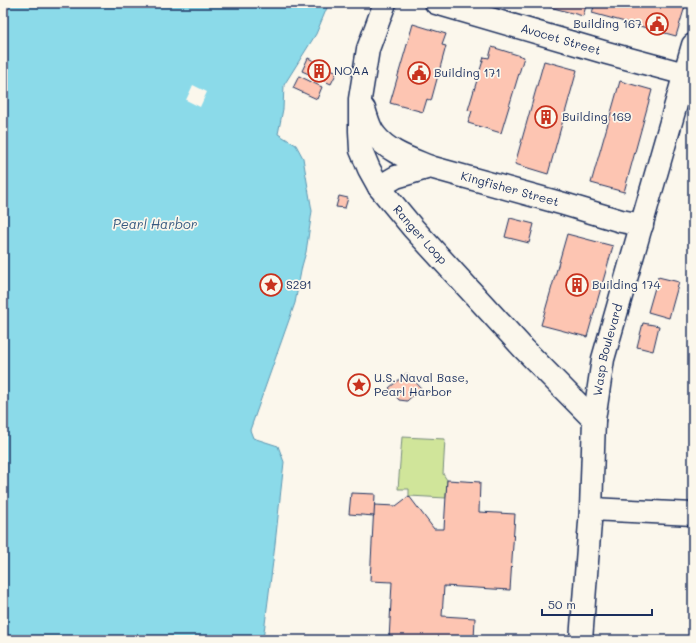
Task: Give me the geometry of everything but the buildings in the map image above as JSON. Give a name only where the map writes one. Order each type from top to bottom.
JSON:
[{"type":"street","name":"Ranger Loop","points":[[385,3],[368,49],[360,98],[361,150],[369,169],[379,187],[413,228],[524,349],[594,420]]},
{"type":"street","name":"Avocet Street","points":[[436,3],[685,74]]},
{"type":"street","name":"Wasp Boulevard","points":[[581,640],[590,509],[594,420],[603,359],[693,45]]},
{"type":"street","name":"Kingfisher Street","points":[[360,98],[367,120],[374,135],[388,148],[430,167],[620,221],[642,225]]},
{"type":"street","points":[[379,187],[396,177],[430,167]]},
{"type":"street","points":[[590,509],[693,514]]},
{"type":"green space","points":[[402,437],[445,439],[443,474],[447,480],[446,498],[409,496],[409,489],[398,489]]},
{"type":"water","name":"Pearl Harbor","points":[[3,3],[329,3],[316,34],[284,85],[283,109],[278,134],[296,145],[303,158],[312,211],[306,252],[295,303],[250,430],[253,438],[278,446],[284,462],[263,640],[3,640]]},
{"type":"pier","points":[[193,85],[207,92],[200,107],[186,100]]},
{"type":"place","name":"Building 167","points":[[657,24]]},
{"type":"place","name":"NOAA","points":[[319,71]]},
{"type":"place","name":"Building 171","points":[[419,73]]},
{"type":"place","name":"Building 169","points":[[546,117]]},
{"type":"place","name":"S291","points":[[271,285]]},
{"type":"place","name":"Building 174","points":[[577,285]]},
{"type":"place","name":"U.S. Naval Base, Pearl Harbor","points":[[359,385]]}]
